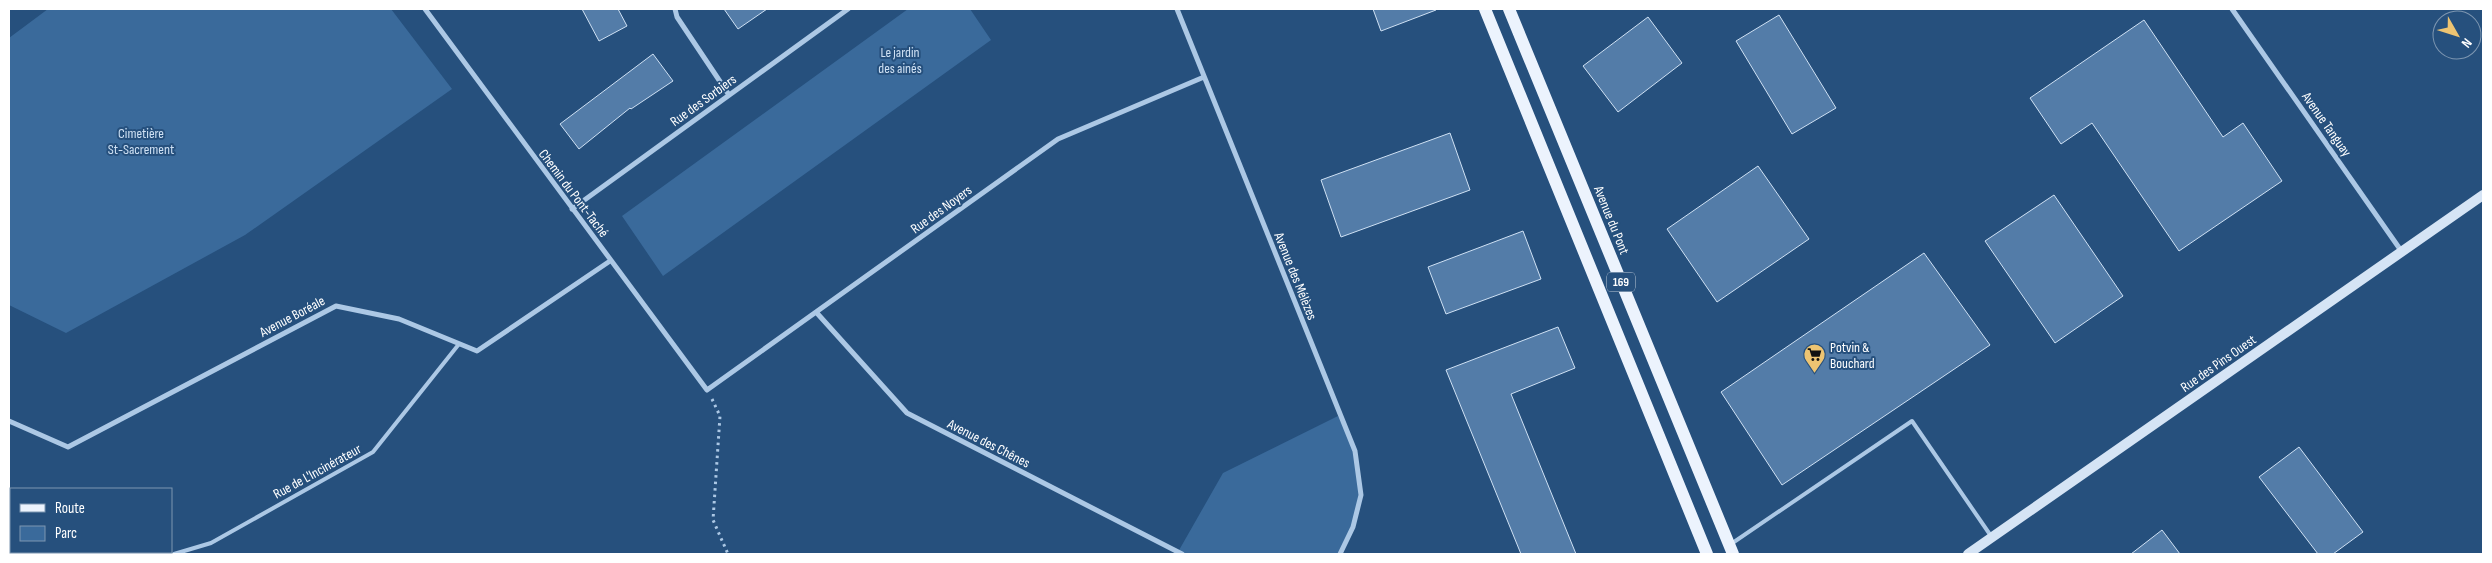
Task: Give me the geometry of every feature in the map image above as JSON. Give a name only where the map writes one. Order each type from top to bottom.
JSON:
[{"type":"main road","points":[[1485,9],[1707,554]]},
{"type":"main road","name":"Avenue du Pont","points":[[1510,9],[1731,550]]},
{"type":"main road","name":"Rue des Pins Ouest","points":[[1968,554],[2483,195]]},
{"type":"street","name":"Chemin du Pont-Taché","points":[[425,9],[706,390]]},
{"type":"street","points":[[675,9],[677,17],[729,95]]},
{"type":"street","name":"Rue des Sorbiers","points":[[572,209],[848,9]]},
{"type":"street","name":"Avenue des Mélèzes","points":[[1177,9],[1355,451],[1360,495],[1353,527],[1340,554]]},
{"type":"street","name":"Avenue Tanguay","points":[[2232,9],[2402,252]]},
{"type":"street","name":"Rue des Noyers","points":[[706,390],[1058,139],[1204,77]]},
{"type":"street","name":"Avenue Boréale","points":[[9,421],[68,447],[336,306],[400,319],[477,351],[610,261]]},
{"type":"street","name":"Avenue des Chênes","points":[[816,312],[907,413],[1182,554]]},
{"type":"lane","name":"Rue de L'Incinérateur","points":[[174,554],[211,543],[373,452],[459,344]]},
{"type":"lane","points":[[1731,550],[1912,422],[1992,537]]},
{"type":"path","points":[[706,390],[720,416],[712,520],[728,554]]},
{"type":"green space","name":"Cimetière St-Sacrement","points":[[48,9],[391,9],[452,89],[245,235],[66,333],[9,305],[9,38]]},
{"type":"green space","name":"Le jardin des ainés","points":[[908,9],[970,9],[991,40],[663,276],[622,216]]},
{"type":"green space","points":[[1338,416],[1355,451],[1361,495],[1353,527],[1339,554],[1183,554],[1178,552],[1223,473]]},
{"type":"building","points":[[582,9],[618,9],[627,26],[599,41]]},
{"type":"building","points":[[724,9],[767,9],[738,29]]},
{"type":"building","points":[[1373,9],[1436,9],[1436,10],[1381,31]]},
{"type":"building","points":[[1779,15],[1836,108],[1792,134],[1736,41]]},
{"type":"building","points":[[1648,17],[1682,63],[1618,112],[1583,66]]},
{"type":"building","points":[[2144,20],[2223,137],[2243,123],[2282,181],[2179,251],[2092,123],[2061,144],[2030,98]]},
{"type":"building","points":[[653,54],[673,81],[630,108],[579,149],[560,124]]},
{"type":"building","points":[[1450,133],[1470,190],[1341,237],[1321,180]]},
{"type":"building","points":[[1758,166],[1809,239],[1717,302],[1667,229]]},
{"type":"building","points":[[2054,195],[2123,296],[2055,343],[1985,241]]},
{"type":"building","points":[[1523,231],[1541,279],[1446,314],[1428,267]]},
{"type":"building","points":[[1924,253],[1990,345],[1782,485],[1721,392]]},
{"type":"building","points":[[1558,327],[1575,368],[1511,394],[1576,554],[1521,554],[1446,370]]},
{"type":"building","points":[[2299,447],[2363,532],[2333,554],[2318,554],[2259,477]]},
{"type":"building","points":[[2162,530],[2180,554],[2131,554]]},
{"type":"place","name":"Potvin & Bouchard","points":[[1814,374]]}]
